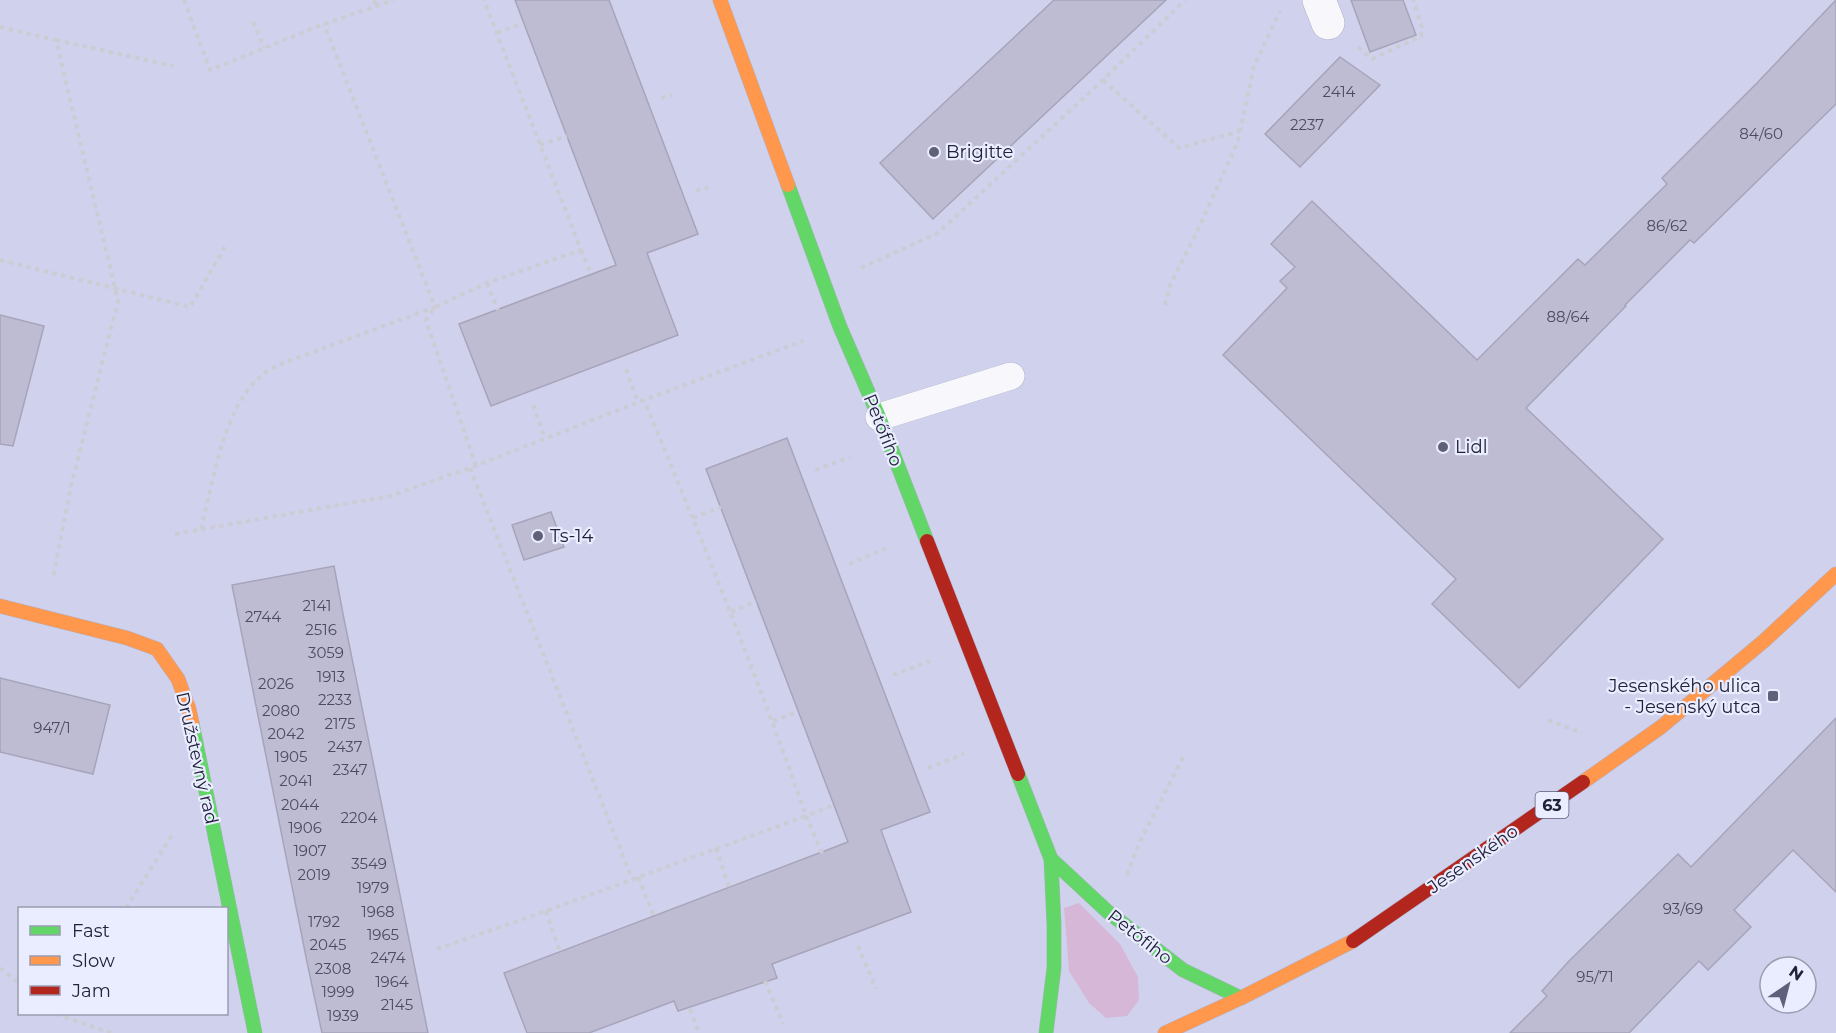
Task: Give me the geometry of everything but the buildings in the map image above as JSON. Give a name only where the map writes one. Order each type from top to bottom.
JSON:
[{"type":"street","name":"Petőfiho","points":[[720,0],[840,327],[879,417],[1051,859],[1055,938],[1054,969],[1046,1033]]},
{"type":"street","name":"Jesenského","points":[[1165,1033],[1241,998],[1357,939],[1661,727],[1765,640],[1836,574]]},
{"type":"street","name":"Družstevný rad","points":[[0,606],[127,638],[157,649],[178,679],[189,709],[255,1033]]},
{"type":"street","name":"Petőfiho","points":[[1051,859],[1107,912],[1183,970],[1241,998]]},
{"type":"lane","points":[[879,417],[1011,376]]},
{"type":"path","points":[[184,0],[210,70],[324,24],[394,0]]},
{"type":"path","points":[[374,0],[377,6]]},
{"type":"path","points":[[484,0],[591,274]]},
{"type":"path","points":[[861,268],[938,233],[1103,80],[1185,0]]},
{"type":"path","points":[[1324,11],[1372,59],[1421,36],[1422,27],[1413,0]]},
{"type":"path","points":[[1165,305],[1170,285],[1238,141],[1254,66],[1281,9]]},
{"type":"path","points":[[254,22],[264,48]]},
{"type":"path","points":[[497,33],[523,22]]},
{"type":"path","points":[[324,24],[435,307]]},
{"type":"path","points":[[0,27],[173,66]]},
{"type":"path","points":[[56,40],[118,301],[71,486],[62,533]]},
{"type":"path","points":[[1103,80],[1179,148],[1240,131]]},
{"type":"path","points":[[661,98],[672,95]]},
{"type":"path","points":[[540,145],[567,136]]},
{"type":"path","points":[[696,191],[708,187]]},
{"type":"path","points":[[0,260],[190,307],[225,247]]},
{"type":"path","points":[[201,529],[227,429],[236,409],[249,389],[262,375],[278,365],[435,307],[487,283],[581,250]]},
{"type":"path","points":[[487,283],[498,310]]},
{"type":"path","points":[[435,307],[426,320],[476,466]]},
{"type":"path","points":[[175,534],[390,496],[476,466],[644,400],[775,352]]},
{"type":"path","points":[[626,369],[638,403]]},
{"type":"path","points":[[644,400],[731,612],[806,816],[822,853]]},
{"type":"path","points":[[533,405],[545,439]]},
{"type":"path","points":[[815,470],[853,456]]},
{"type":"path","points":[[470,468],[632,879]]},
{"type":"path","points":[[693,518],[721,507]]},
{"type":"path","points":[[849,564],[888,548]]},
{"type":"path","points":[[731,612],[756,601]]},
{"type":"path","points":[[893,675],[930,661]]},
{"type":"path","points":[[773,722],[798,712]]},
{"type":"path","points":[[1548,720],[1584,734]]},
{"type":"path","points":[[928,768],[964,754]]},
{"type":"path","points":[[1127,875],[1139,843],[1184,757]]},
{"type":"path","points":[[437,949],[834,805]]},
{"type":"path","points":[[127,907],[174,833]]},
{"type":"path","points":[[716,848],[729,888]]},
{"type":"path","points":[[638,877],[654,916]]},
{"type":"path","points":[[546,911],[560,952]]},
{"type":"path","points":[[858,946],[876,989]]},
{"type":"path","points":[[0,968],[18,982]]},
{"type":"path","points":[[765,981],[783,1024]]},
{"type":"path","points":[[690,1009],[699,1033]]},
{"type":"path","points":[[62,1015],[111,1033]]},
{"type":"shaded area","points":[[1079,903],[1120,944],[1138,977],[1139,1000],[1127,1016],[1106,1018],[1089,1003],[1069,971],[1064,908]]},
{"type":"traffic: fast","points":[[788,185],[840,327],[879,417],[927,541]]},
{"type":"traffic: fast","points":[[192,723],[255,1033]]},
{"type":"traffic: fast","points":[[1018,774],[1051,859],[1054,968],[1046,1033]]},
{"type":"traffic: fast","points":[[1051,859],[1108,912],[1183,970],[1241,998]]},
{"type":"traffic: slow","points":[[720,0],[788,185]]},
{"type":"traffic: slow","points":[[1583,782],[1661,727],[1765,640],[1836,574]]},
{"type":"traffic: slow","points":[[0,606],[127,638],[157,649],[178,679],[192,723]]},
{"type":"traffic: slow","points":[[1165,1033],[1241,998],[1353,941]]},
{"type":"traffic: jam","points":[[927,541],[1018,774]]},
{"type":"traffic: jam","points":[[1353,941],[1583,782]]},
{"type":"place","name":"Brigitte","points":[[934,152]]},
{"type":"place","name":"Lidl","points":[[1443,447]]},
{"type":"place","name":"Ts-14","points":[[538,536]]},
{"type":"place","name":"Jesenského ulica - Jesenský utca","points":[[1773,696]]}]
